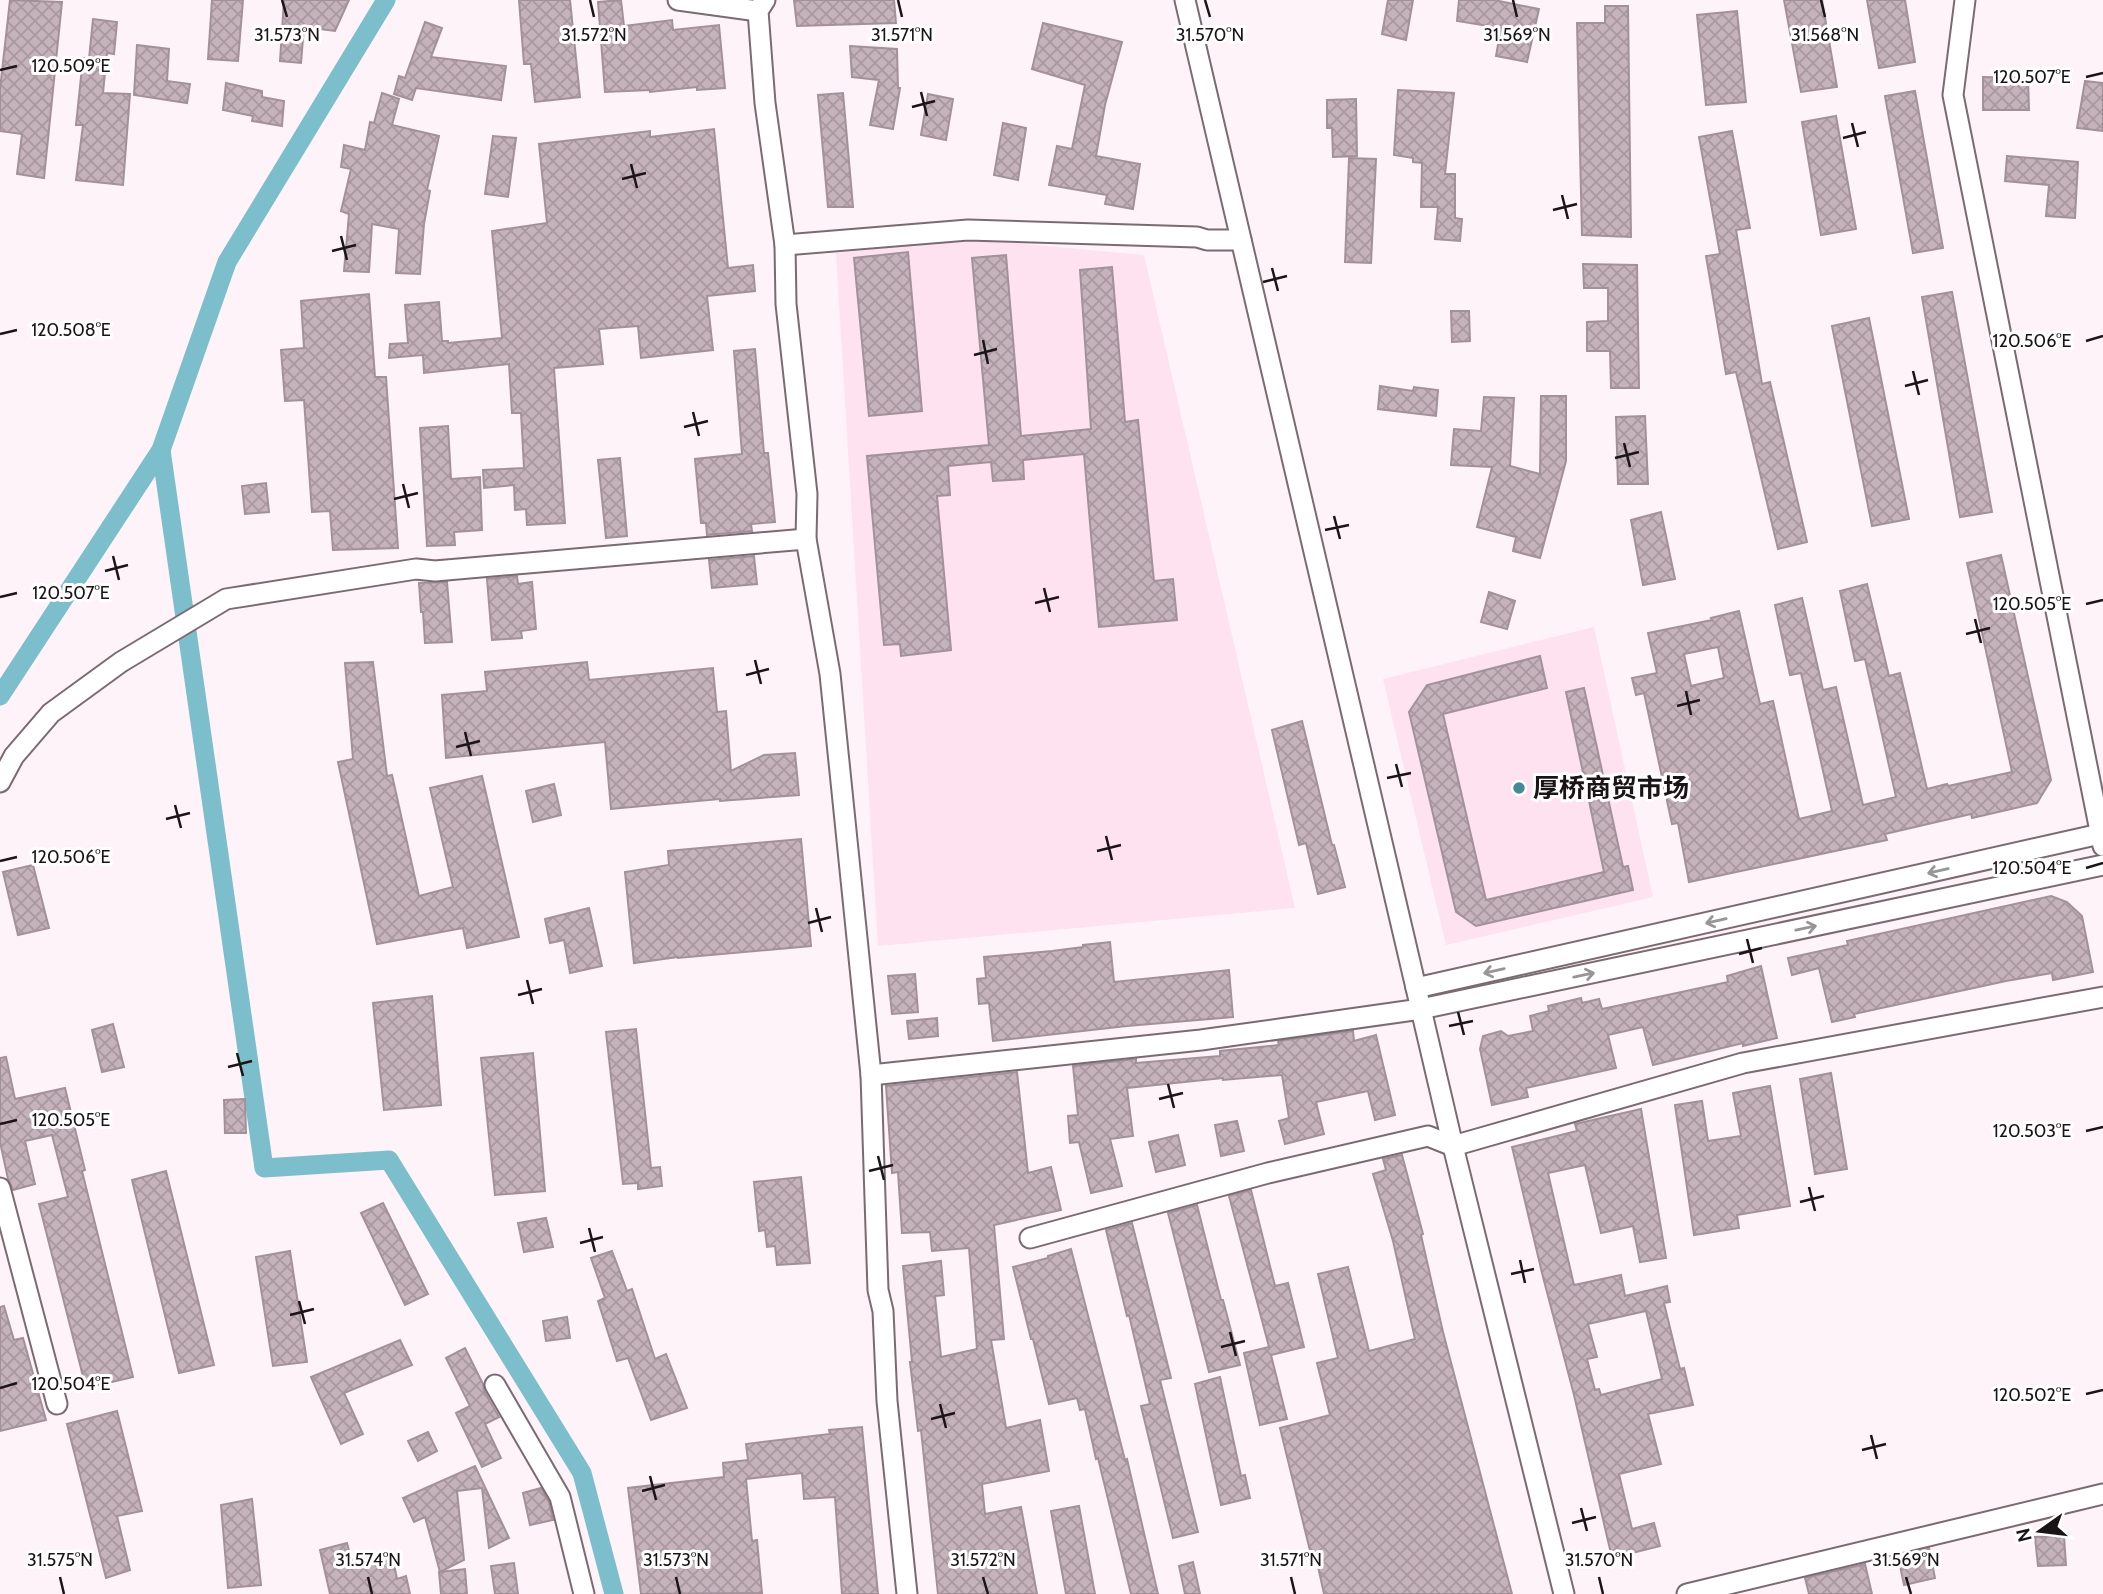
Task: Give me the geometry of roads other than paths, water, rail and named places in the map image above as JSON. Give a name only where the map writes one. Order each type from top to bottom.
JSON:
[{"type":"street","points":[[678,0],[761,6],[765,103],[785,245],[786,304],[807,494],[806,539],[830,674],[871,1076],[878,1290],[883,1311],[887,1401],[907,1594]]},
{"type":"street","points":[[1185,0],[1453,1146],[1564,1594]]},
{"type":"street","points":[[1416,988],[2101,840],[1953,95],[1965,0]]},
{"type":"street","points":[[785,245],[968,230],[1241,240]]},
{"type":"street","points":[[0,782],[14,756],[51,713],[121,662],[226,599],[416,569],[435,571],[806,539]]},
{"type":"street","points":[[871,1076],[1201,1040],[1421,1009],[2103,865]]},
{"type":"street","points":[[1030,1238],[1268,1173],[1428,1136],[1453,1146],[1743,1063],[2103,997]]},
{"type":"street","points":[[0,1188],[57,1404]]},
{"type":"street","points":[[495,1385],[559,1497],[584,1594]]},
{"type":"street","points":[[1687,1594],[2103,1494]]},
{"type":"waterway","points":[[0,696],[161,450],[227,262],[386,0]]},
{"type":"waterway","points":[[161,450],[264,1168],[389,1160],[582,1473],[614,1594]]},
{"type":"place","name":"厚桥商贸市场","points":[[1519,788]]}]
